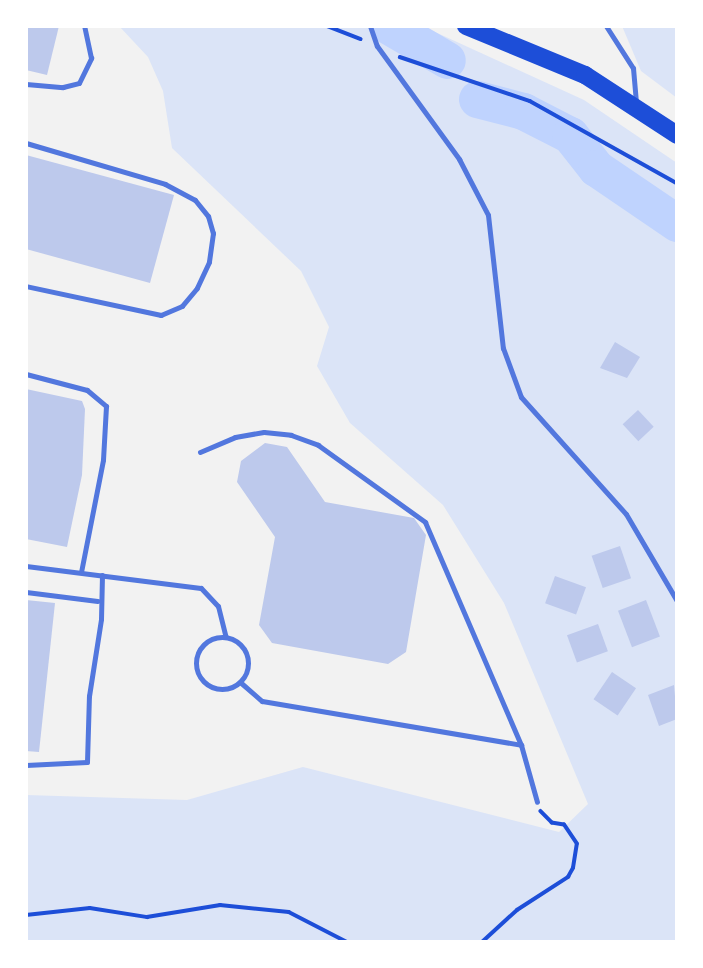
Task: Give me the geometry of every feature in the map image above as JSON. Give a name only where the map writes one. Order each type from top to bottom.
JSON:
[{"type":"main road","points":[[467,26],[565,65],[677,135]]},
{"type":"lane","points":[[26,84],[63,88],[79,83],[91,58],[84,26]]},
{"type":"lane","points":[[370,26],[377,46],[453,151],[488,215],[503,348],[521,397],[626,514],[677,601]]},
{"type":"lane","points":[[606,26],[633,68],[636,107]]},
{"type":"lane","points":[[26,143],[165,184],[195,200],[208,216],[213,233],[209,262],[197,288],[182,306],[161,315],[26,286]]},
{"type":"lane","points":[[26,374],[87,390],[106,406],[103,460],[80,572]]},
{"type":"lane","points":[[200,452],[235,437],[264,432],[291,435],[318,445],[416,513],[435,539],[520,745],[537,802]]},
{"type":"lane","points":[[26,566],[201,589],[218,606],[226,637],[241,646],[247,658],[240,682],[225,690],[212,688],[196,669],[203,644],[226,637]]},
{"type":"lane","points":[[26,765],[87,762],[89,696],[101,619],[97,601],[102,575]]},
{"type":"lane","points":[[26,592],[97,601]]},
{"type":"lane","points":[[240,682],[262,701],[520,745]]},
{"type":"path","points":[[327,26],[521,97],[677,183]]},
{"type":"path","points":[[482,942],[517,910],[565,880],[573,868],[577,844],[564,825],[542,815],[537,802]]},
{"type":"path","points":[[26,915],[90,908],[147,917],[220,905],[289,912],[347,942]]},
{"type":"shaded area","points":[[119,26],[422,26],[584,100],[677,163],[677,942],[26,942],[26,795],[187,800],[303,767],[559,832],[588,804],[504,603],[443,505],[350,423],[317,366],[329,327],[301,271],[172,148],[163,91],[148,57]]},
{"type":"shaded area","points":[[622,26],[677,26],[677,98],[641,71]]},
{"type":"building","points":[[26,26],[59,26],[47,75],[26,70]]},
{"type":"building","points":[[26,155],[174,195],[150,283],[26,249]]},
{"type":"building","points":[[615,342],[640,357],[627,378],[600,368]]},
{"type":"building","points":[[26,389],[82,401],[85,409],[82,475],[67,547],[26,539]]},
{"type":"building","points":[[638,410],[654,427],[638,441],[623,424]]},
{"type":"building","points":[[265,443],[287,447],[325,502],[414,518],[426,535],[406,652],[388,664],[272,643],[259,625],[275,537],[237,482],[241,461]]},
{"type":"building","points":[[620,546],[631,578],[603,588],[592,556]]},
{"type":"building","points":[[555,576],[586,587],[576,615],[545,603]]},
{"type":"building","points":[[26,600],[55,603],[39,752],[26,751]]},
{"type":"building","points":[[646,600],[660,636],[632,647],[618,611]]},
{"type":"building","points":[[598,624],[608,651],[577,663],[567,635]]},
{"type":"building","points":[[612,672],[636,688],[618,716],[594,699]]},
{"type":"building","points":[[674,685],[677,719],[659,726],[648,695]]},
{"type":"waterway","points":[[389,26],[447,60]]},
{"type":"waterway","points":[[477,99],[523,111],[570,135],[596,168],[677,223]]}]
